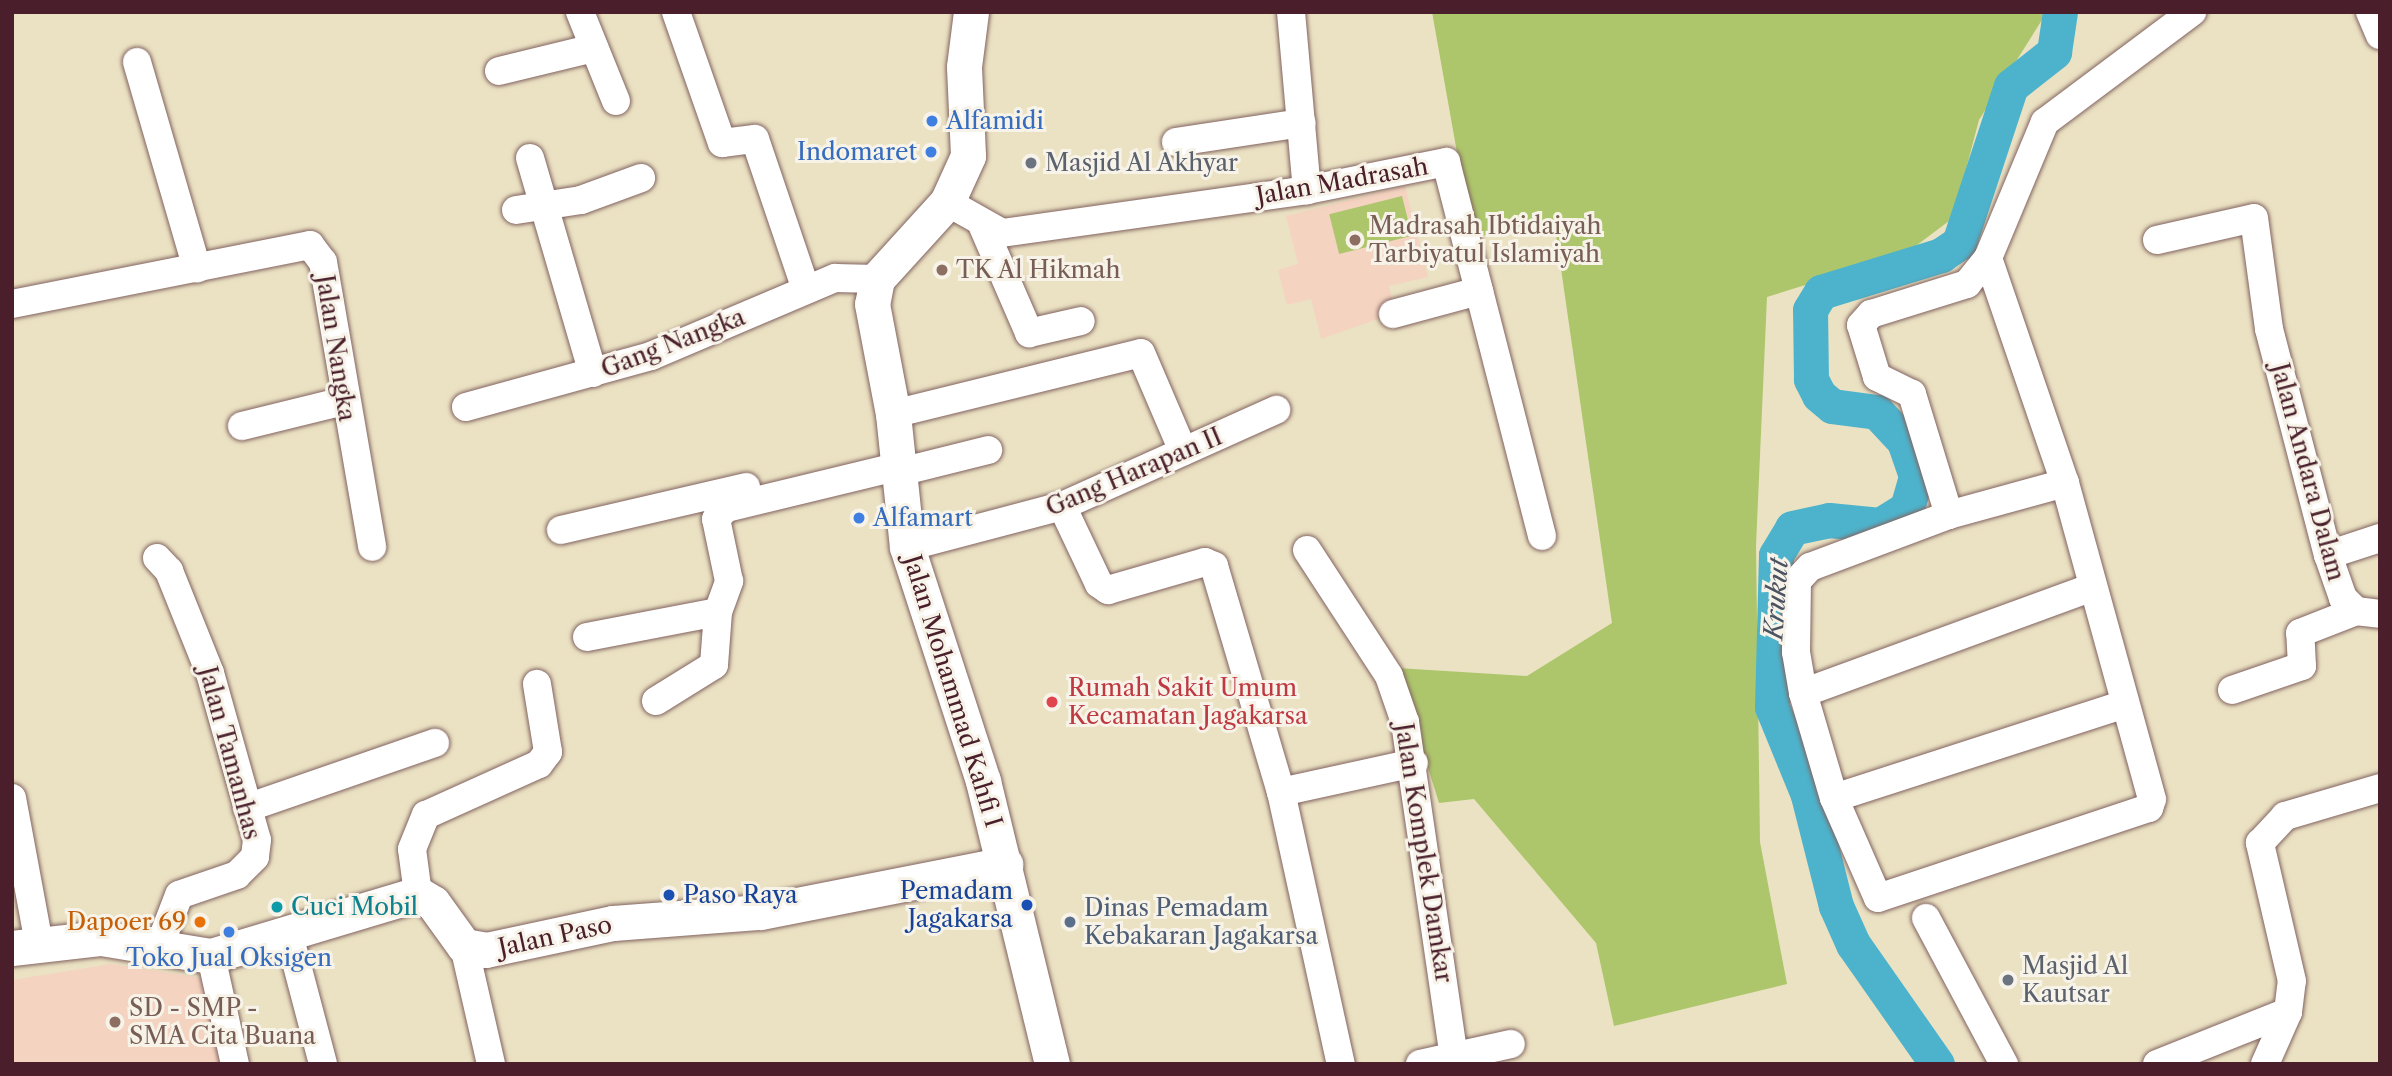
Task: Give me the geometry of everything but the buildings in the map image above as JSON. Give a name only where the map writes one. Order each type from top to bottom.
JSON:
[{"type":"main road","points":[[877,279],[947,202],[968,156],[964,67],[971,12]]},
{"type":"main road","name":"Jalan Mohammad Kahfi I","points":[[877,279],[872,304],[893,414],[895,464],[907,547],[1005,864],[1052,1064]]},
{"type":"main road","name":"Jalan Paso","points":[[418,894],[433,902],[464,946],[496,949],[613,923],[761,912],[1005,864]]},
{"type":"main road","points":[[26,946],[102,938],[211,956],[289,935],[418,894]]},
{"type":"street","points":[[580,12],[616,101]]},
{"type":"street","points":[[676,12],[722,143],[754,138],[806,290]]},
{"type":"street","points":[[1292,12],[1307,190]]},
{"type":"street","points":[[1949,515],[1912,394],[1877,377],[1861,325],[1871,314],[1967,284],[1988,258],[2045,122],[2192,12]]},
{"type":"street","points":[[2370,12],[2380,35]]},
{"type":"street","points":[[499,71],[594,48]]},
{"type":"street","points":[[137,62],[197,268]]},
{"type":"street","points":[[1176,142],[1302,123]]},
{"type":"street","points":[[530,158],[548,203],[593,373]]},
{"type":"street","name":"Jalan Madrasah","points":[[947,202],[983,227],[1002,233],[1307,190],[1446,162],[1542,537]]},
{"type":"street","points":[[516,210],[581,200],[641,178]]},
{"type":"street","name":"Jalan Andara Dalam","points":[[2157,240],[2255,218],[2265,305],[2328,555],[2343,598],[2368,612]]},
{"type":"street","points":[[983,227],[1029,333],[1081,321]]},
{"type":"street","name":"Jalan Nangka","points":[[12,304],[197,268],[296,245],[320,253],[344,401],[372,547]]},
{"type":"street","points":[[1988,258],[2065,482],[2122,705],[2152,799],[2149,808],[1973,870],[1878,898],[1834,798],[1803,693],[1796,652],[1797,581],[1810,567],[1949,515],[2065,482]]},
{"type":"street","name":"Gang Nangka","points":[[466,407],[593,373],[835,278],[877,279]]},
{"type":"street","points":[[1393,314],[1479,291]]},
{"type":"street","points":[[893,414],[1141,353],[1183,451]]},
{"type":"street","points":[[242,426],[344,401]]},
{"type":"street","name":"Gang Harapan II","points":[[907,547],[1062,506],[1276,410]]},
{"type":"street","points":[[561,530],[895,464],[988,450]]},
{"type":"street","points":[[656,701],[713,665],[718,612],[729,581],[716,519],[726,508],[895,464]]},
{"type":"street","points":[[1062,506],[1099,584],[1108,590],[1205,562],[1214,566],[1281,792],[1340,1064]]},
{"type":"street","points":[[2328,555],[2380,538]]},
{"type":"street","name":"Jalan Komplek Damkar","points":[[1307,550],[1389,676],[1414,763],[1454,1060]]},
{"type":"street","name":"Jalan Tamanhas","points":[[157,558],[169,571],[211,673],[247,808],[255,858],[237,876],[179,895],[159,947]]},
{"type":"street","points":[[1803,693],[2090,588]]},
{"type":"street","points":[[587,637],[718,612]]},
{"type":"street","points":[[2232,690],[2302,666],[2300,633],[2368,612]]},
{"type":"street","points":[[418,894],[412,849],[426,815],[539,764],[548,752],[537,684]]},
{"type":"street","points":[[1834,798],[2122,705]]},
{"type":"street","points":[[247,808],[435,743]]},
{"type":"street","points":[[1281,792],[1414,763]]},
{"type":"street","points":[[2265,1064],[2288,1012],[2292,981],[2260,843],[2285,816],[2380,788]]},
{"type":"street","points":[[12,798],[26,946]]},
{"type":"street","points":[[1926,918],[2004,1064]]},
{"type":"street","points":[[289,935],[323,1064]]},
{"type":"street","points":[[464,946],[491,1064]]},
{"type":"street","points":[[211,956],[235,1064]]},
{"type":"street","points":[[2157,1064],[2288,1012]]},
{"type":"street","points":[[1420,1064],[1454,1060],[1511,1044]]},
{"type":"shaded area","name":"Madrasah Ibtidaiyah Tarbiyatul Islamiyah","points":[[1405,186],[1428,277],[1389,286],[1395,313],[1321,339],[1311,299],[1287,305],[1278,270],[1298,264],[1286,216]]},
{"type":"shaded area","name":"SD - SMP - SMA Cita Buana","points":[[111,964],[207,979],[227,1064],[12,1064],[12,980]]},
{"type":"green space","points":[[1432,12],[2047,12],[1979,120],[1953,218],[1905,254],[1767,297],[1756,546],[1760,842],[1787,984],[1614,1026],[1596,943],[1474,799],[1439,803],[1397,668],[1527,676],[1612,623],[1555,227],[1472,237]]},
{"type":"green space","points":[[1402,196],[1412,236],[1339,254],[1329,214]]},
{"type":"waterway","name":"Krukut","points":[[1937,1064],[1853,944],[1836,906],[1808,795],[1772,707],[1776,555],[1792,528],[1829,520],[1880,525],[1907,508],[1916,476],[1904,441],[1877,412],[1832,406],[1819,395],[1811,379],[1810,310],[1821,292],[1941,255],[1959,243],[2011,86],[2054,52],[2060,12]]},
{"type":"place","name":"Alfamidi","points":[[932,121]]},
{"type":"place","name":"Indomaret","points":[[931,152]]},
{"type":"place","name":"Masjid Al Akhyar","points":[[1031,163]]},
{"type":"place","name":"Madrasah Ibtidaiyah Tarbiyatul Islamiyah","points":[[1355,240]]},
{"type":"place","name":"TK Al Hikmah","points":[[942,270]]},
{"type":"place","name":"Alfamart","points":[[859,518]]},
{"type":"place","name":"Rumah Sakit Umum Kecamatan Jagakarsa","points":[[1052,702]]},
{"type":"place","name":"Paso Raya","points":[[669,895]]},
{"type":"place","name":"Pemadam Jagakarsa","points":[[1027,905]]},
{"type":"place","name":"Cuci Mobil","points":[[277,907]]},
{"type":"place","name":"Dapoer 69","points":[[200,922]]},
{"type":"place","name":"Dinas Pemadam Kebakaran Jagakarsa","points":[[1070,922]]},
{"type":"place","name":"Toko Jual Oksigen","points":[[229,932]]},
{"type":"place","name":"Masjid Al Kautsar","points":[[2008,980]]},
{"type":"place","name":"SD - SMP - SMA Cita Buana","points":[[115,1022]]}]
